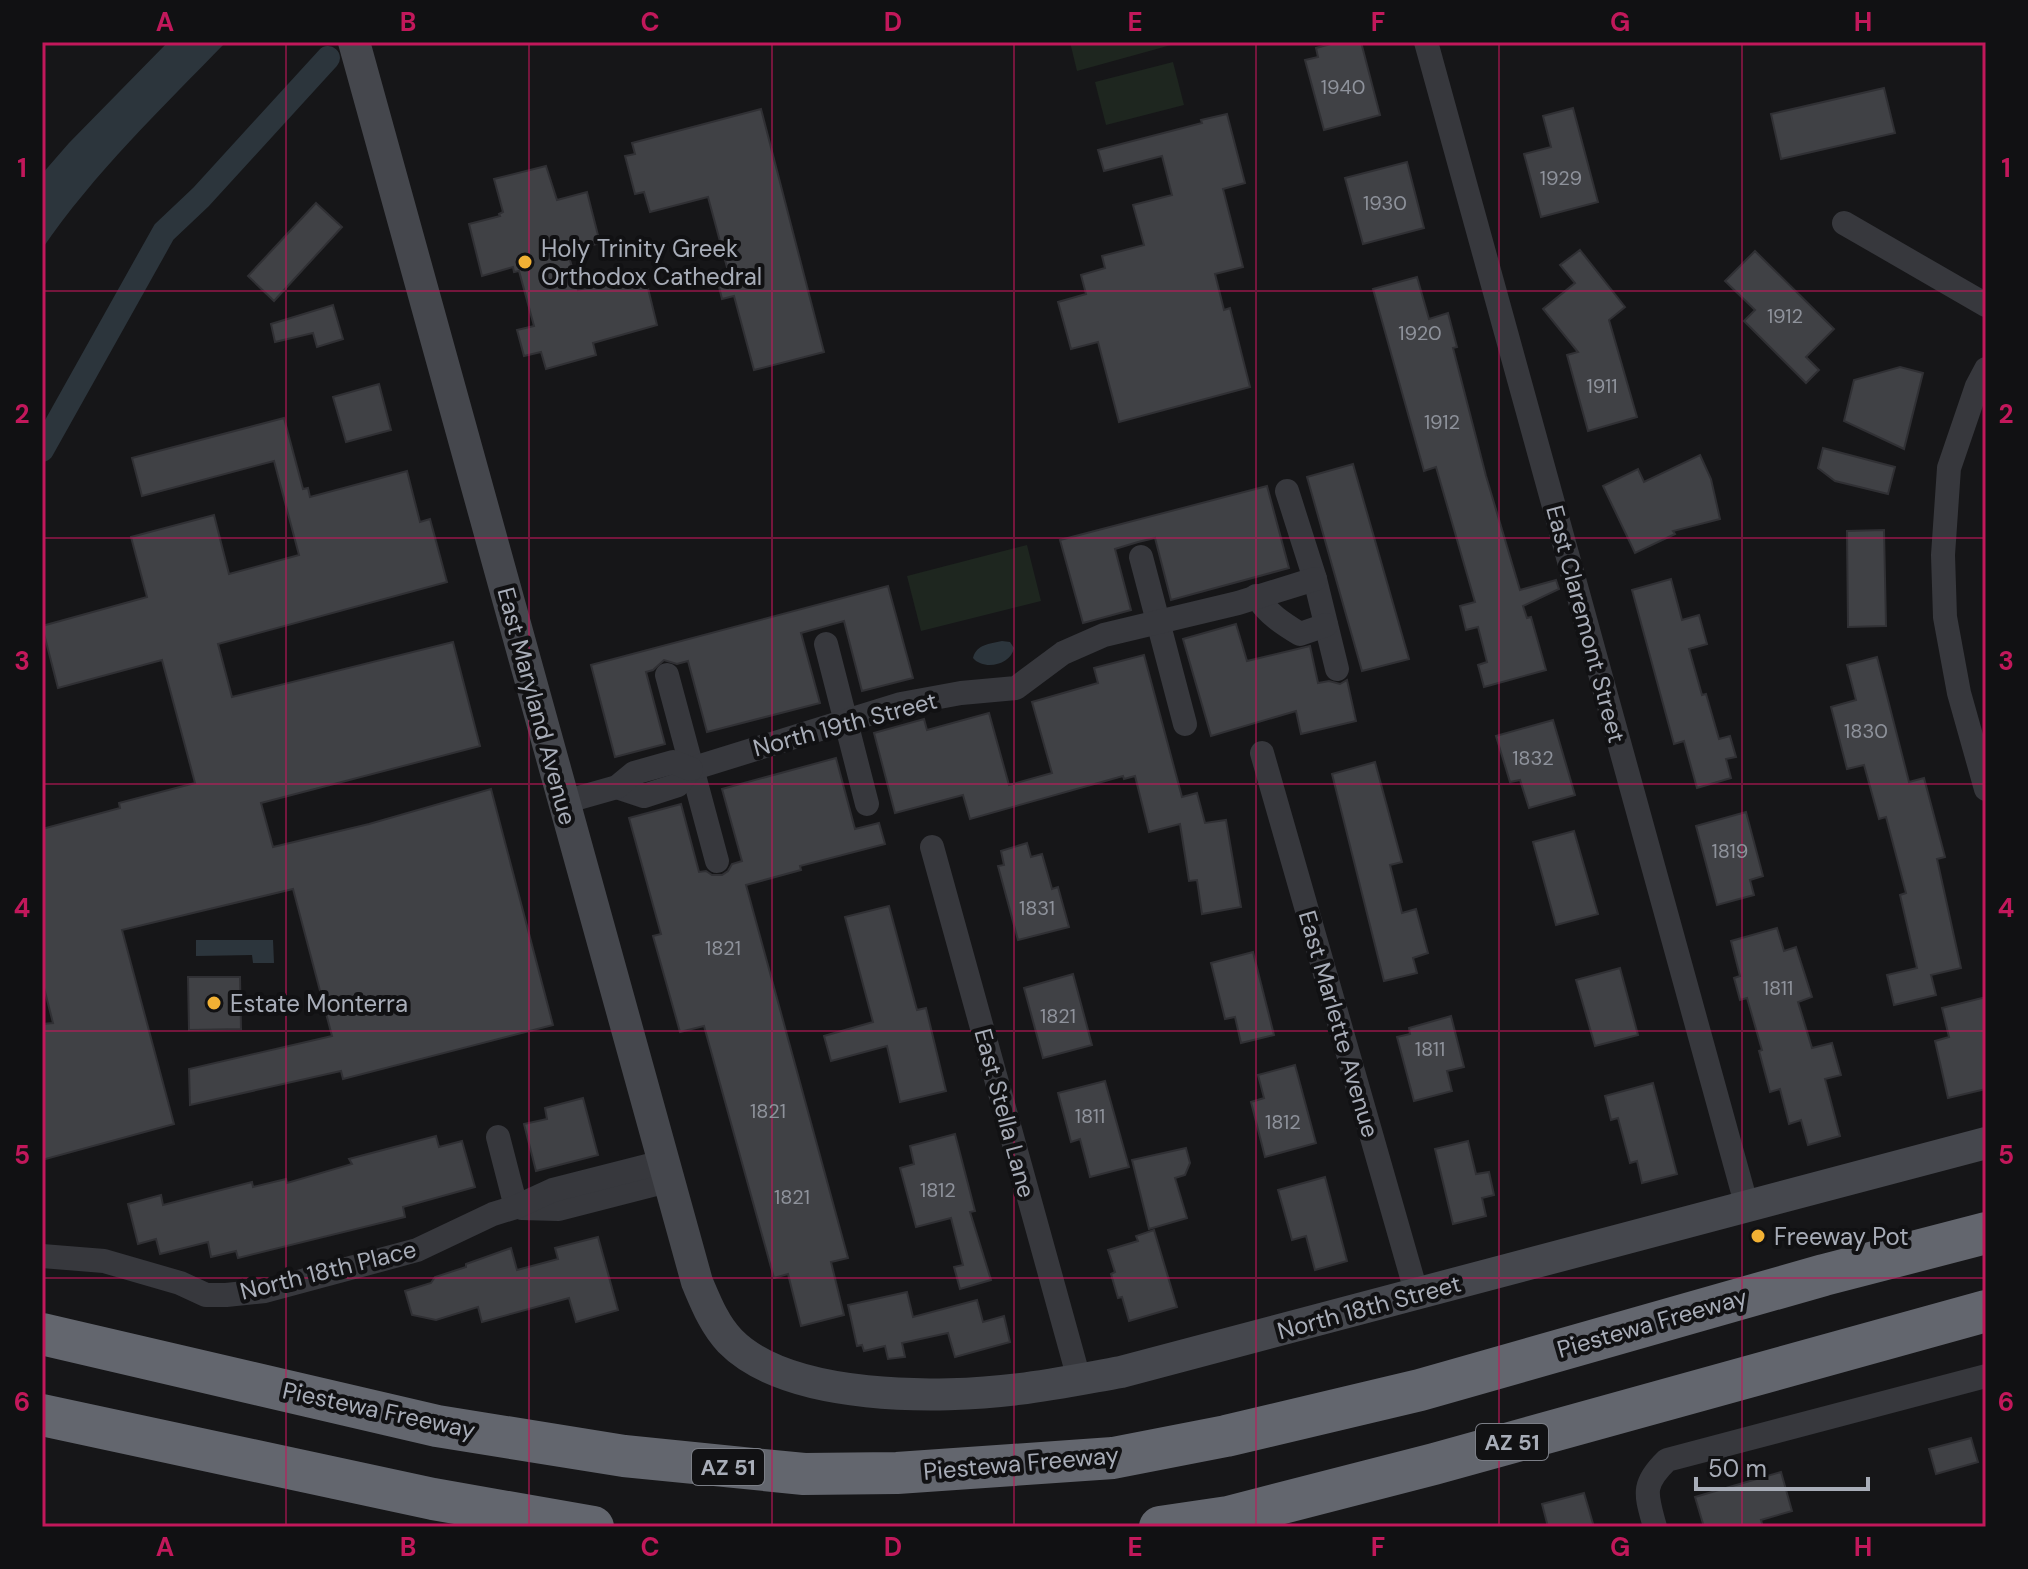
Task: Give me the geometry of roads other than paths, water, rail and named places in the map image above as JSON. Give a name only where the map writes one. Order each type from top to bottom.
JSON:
[{"type":"highway","points":[[1824,1275],[1930,1220],[1986,1202]]},
{"type":"highway","name":"Piestewa Freeway","points":[[42,1334],[437,1426],[624,1456],[804,1474],[897,1473],[1113,1458],[1226,1436],[1420,1390],[1824,1275],[1986,1233]]},
{"type":"highway","name":"AZ 51","points":[[1160,1527],[1228,1517],[1434,1464],[1986,1311]]},
{"type":"highway","points":[[1861,1345],[1986,1329]]},
{"type":"highway","points":[[42,1415],[433,1499],[593,1527]]},
{"type":"street","name":"East Maryland Avenue","points":[[354,42],[666,1172],[706,1304],[716,1324],[731,1342],[748,1355]]},
{"type":"street","name":"East Claremont Street","points":[[1426,42],[1747,1207]]},
{"type":"street","points":[[1844,223],[1986,305]]},
{"type":"street","points":[[1986,369],[1977,386],[1949,468],[1943,555],[1945,617],[1959,693],[1986,789]]},
{"type":"street","points":[[1287,491],[1315,579],[1337,669]]},
{"type":"street","points":[[1141,557],[1185,724]]},
{"type":"street","name":"North 19th Street","points":[[564,802],[617,787],[634,773],[673,762],[691,769],[901,704],[961,693],[1016,688],[1063,653],[1104,635],[1315,579]]},
{"type":"street","points":[[1256,596],[1280,622],[1300,634],[1326,625]]},
{"type":"street","points":[[826,644],[867,804]]},
{"type":"street","points":[[667,675],[717,861]]},
{"type":"street","name":"East Marlette Avenue","points":[[1262,753],[1417,1295]]},
{"type":"street","name":"East Stella Lane","points":[[932,847],[1079,1379]]},
{"type":"street","points":[[498,1137],[516,1207]]},
{"type":"street","name":"North 18th Street","points":[[748,1355],[784,1375],[851,1389],[985,1392],[1121,1372],[1986,1143]]},
{"type":"street","name":"North 18th Place","points":[[42,1256],[104,1261],[180,1283],[206,1295],[265,1291],[417,1250],[493,1214],[516,1207],[666,1172]]},
{"type":"street","points":[[1655,1527],[1647,1497],[1650,1476],[1667,1460],[1986,1376]]},
{"type":"waterway","points":[[42,450],[164,232],[201,197],[328,58]]},
{"type":"place","name":"Holy Trinity Greek Orthodox Cathedral","points":[[525,262]]},
{"type":"place","name":"Estate Monterra","points":[[214,1003]]},
{"type":"place","name":"Freeway Pot","points":[[1758,1236]]}]
